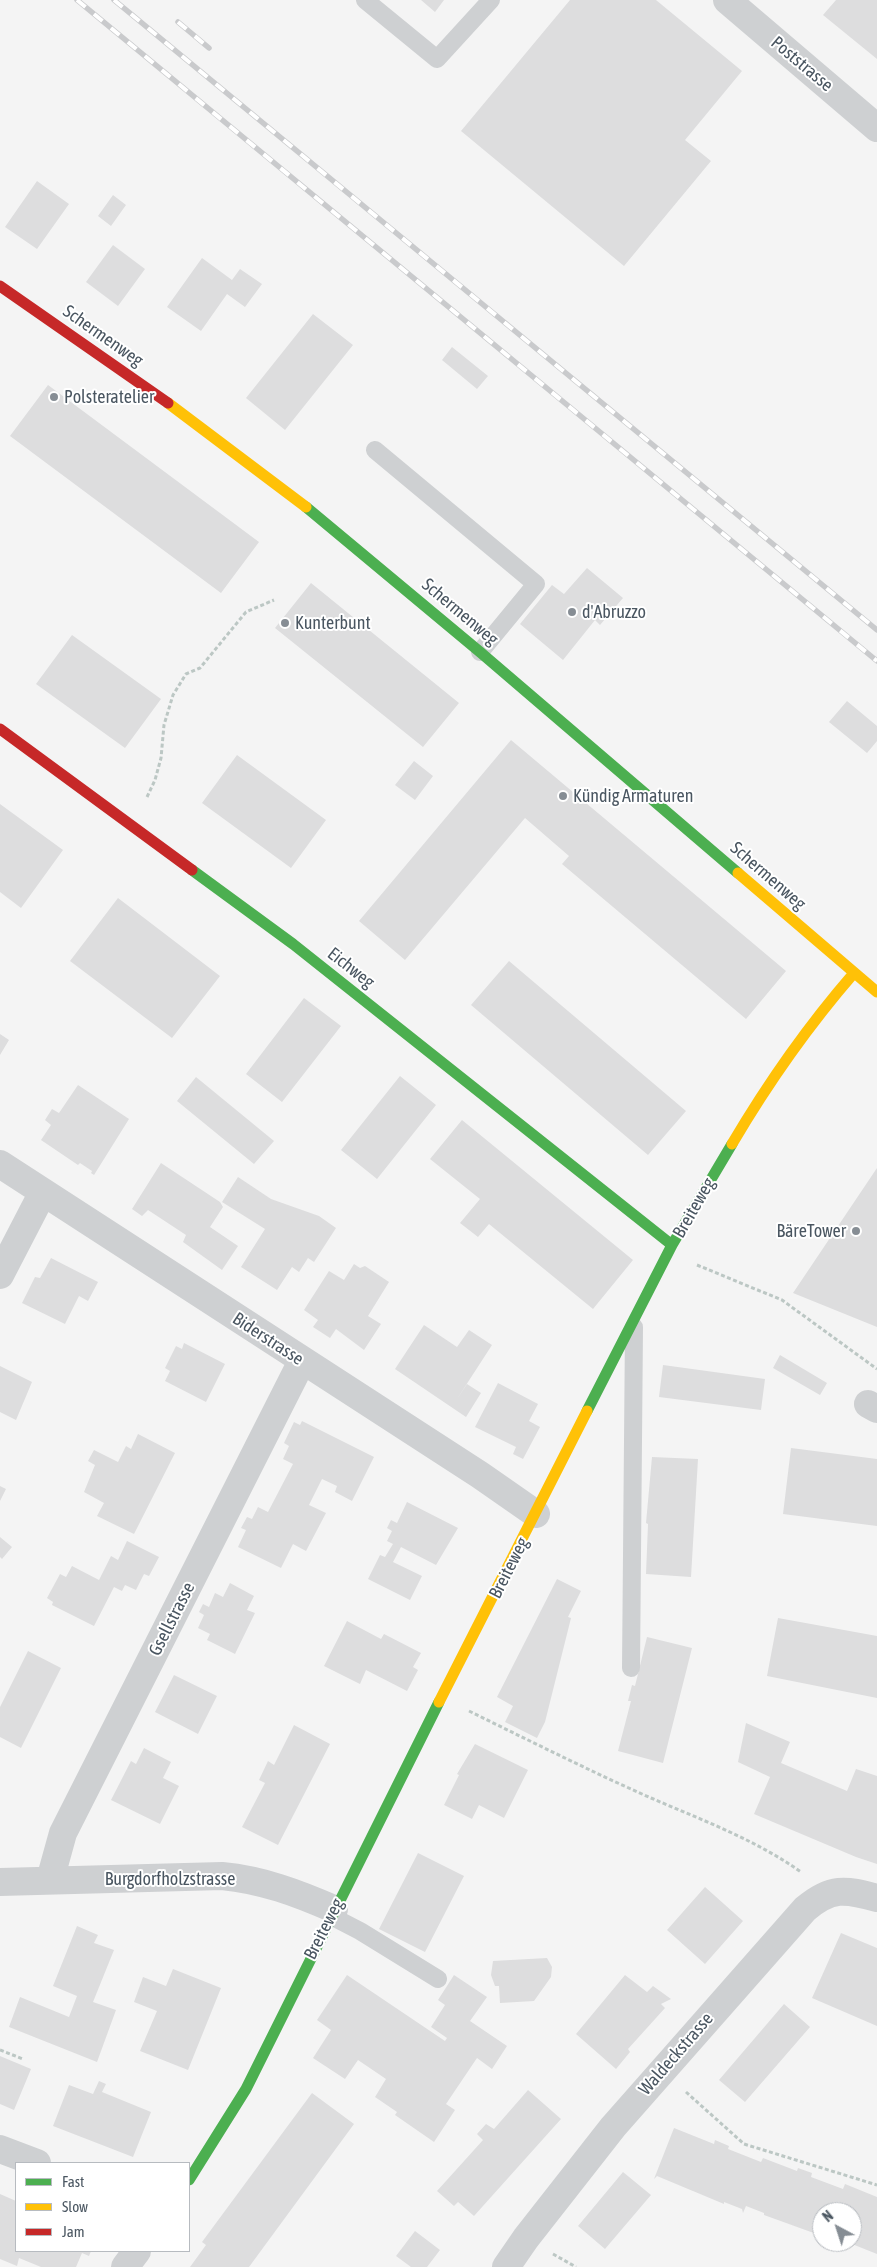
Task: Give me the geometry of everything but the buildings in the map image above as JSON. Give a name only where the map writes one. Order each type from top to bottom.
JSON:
[{"type":"street","name":"Poststrasse","points":[[727,0],[877,128]]},
{"type":"street","name":"Schermenweg","points":[[0,286],[246,460],[480,652],[877,992]]},
{"type":"street","name":"Eichweg","points":[[0,729],[293,944],[672,1245]]},
{"type":"street","name":"Breiteweg","points":[[190,2178],[246,2089],[333,1912],[672,1245],[744,1123],[776,1073],[822,1010],[854,973]]},
{"type":"street","name":"Biderstrasse","points":[[0,1164],[472,1470],[536,1514]]},
{"type":"street","points":[[0,1275],[43,1192]]},
{"type":"street","name":"Gsellstrasse","points":[[50,1880],[63,1833],[302,1361]]},
{"type":"street","name":"Burgdorfholzstrasse","points":[[0,1882],[222,1876],[248,1878],[286,1888],[333,1912]]},
{"type":"street","points":[[830,1893],[849,1891],[877,1898]]},
{"type":"street","name":"Waldeckstrasse","points":[[508,2266],[564,2188],[661,2071],[798,1917],[812,1903],[830,1893]]},
{"type":"street","points":[[0,2149],[34,2162]]},
{"type":"street","points":[[125,2267],[136,2252]]},
{"type":"lane","points":[[365,0],[437,59],[491,0]]},
{"type":"lane","points":[[375,450],[536,584],[480,652]]},
{"type":"lane","points":[[632,1668],[634,1319]]},
{"type":"lane","points":[[333,1912],[438,1979]]},
{"type":"path","points":[[128,823],[150,792],[160,758],[164,725],[173,696],[186,674],[200,668],[246,612],[274,600]]},
{"type":"path","points":[[665,1260],[692,1263],[782,1300],[877,1369]]},
{"type":"path","points":[[443,1698],[578,1765],[783,1859],[830,1893]]},
{"type":"path","points":[[0,2050],[23,2059]]},
{"type":"path","points":[[661,2071],[744,2144],[877,2185]]},
{"type":"railway","points":[[77,0],[877,661]]},
{"type":"railway","points":[[114,0],[877,630]]},
{"type":"railway","points":[[178,22],[209,48]]},
{"type":"traffic: fast","points":[[306,507],[480,652],[738,873]]},
{"type":"traffic: fast","points":[[192,870],[293,944],[672,1245]]},
{"type":"traffic: fast","points":[[587,1411],[672,1245],[732,1144]]},
{"type":"traffic: fast","points":[[190,2178],[246,2089],[439,1702]]},
{"type":"traffic: slow","points":[[168,403],[306,507]]},
{"type":"traffic: slow","points":[[738,873],[877,992]]},
{"type":"traffic: slow","points":[[732,1144],[789,1055],[854,973]]},
{"type":"traffic: slow","points":[[439,1702],[587,1411]]},
{"type":"traffic: jam","points":[[0,286],[168,403]]},
{"type":"traffic: jam","points":[[0,729],[192,870]]},
{"type":"place","name":"Polsteratelier","points":[[54,397]]},
{"type":"place","name":"d'Abruzzo","points":[[572,612]]},
{"type":"place","name":"Kunterbunt","points":[[285,623]]},
{"type":"place","name":"Kündig Armaturen","points":[[563,796]]},
{"type":"place","name":"BäreTower","points":[[856,1231]]}]
